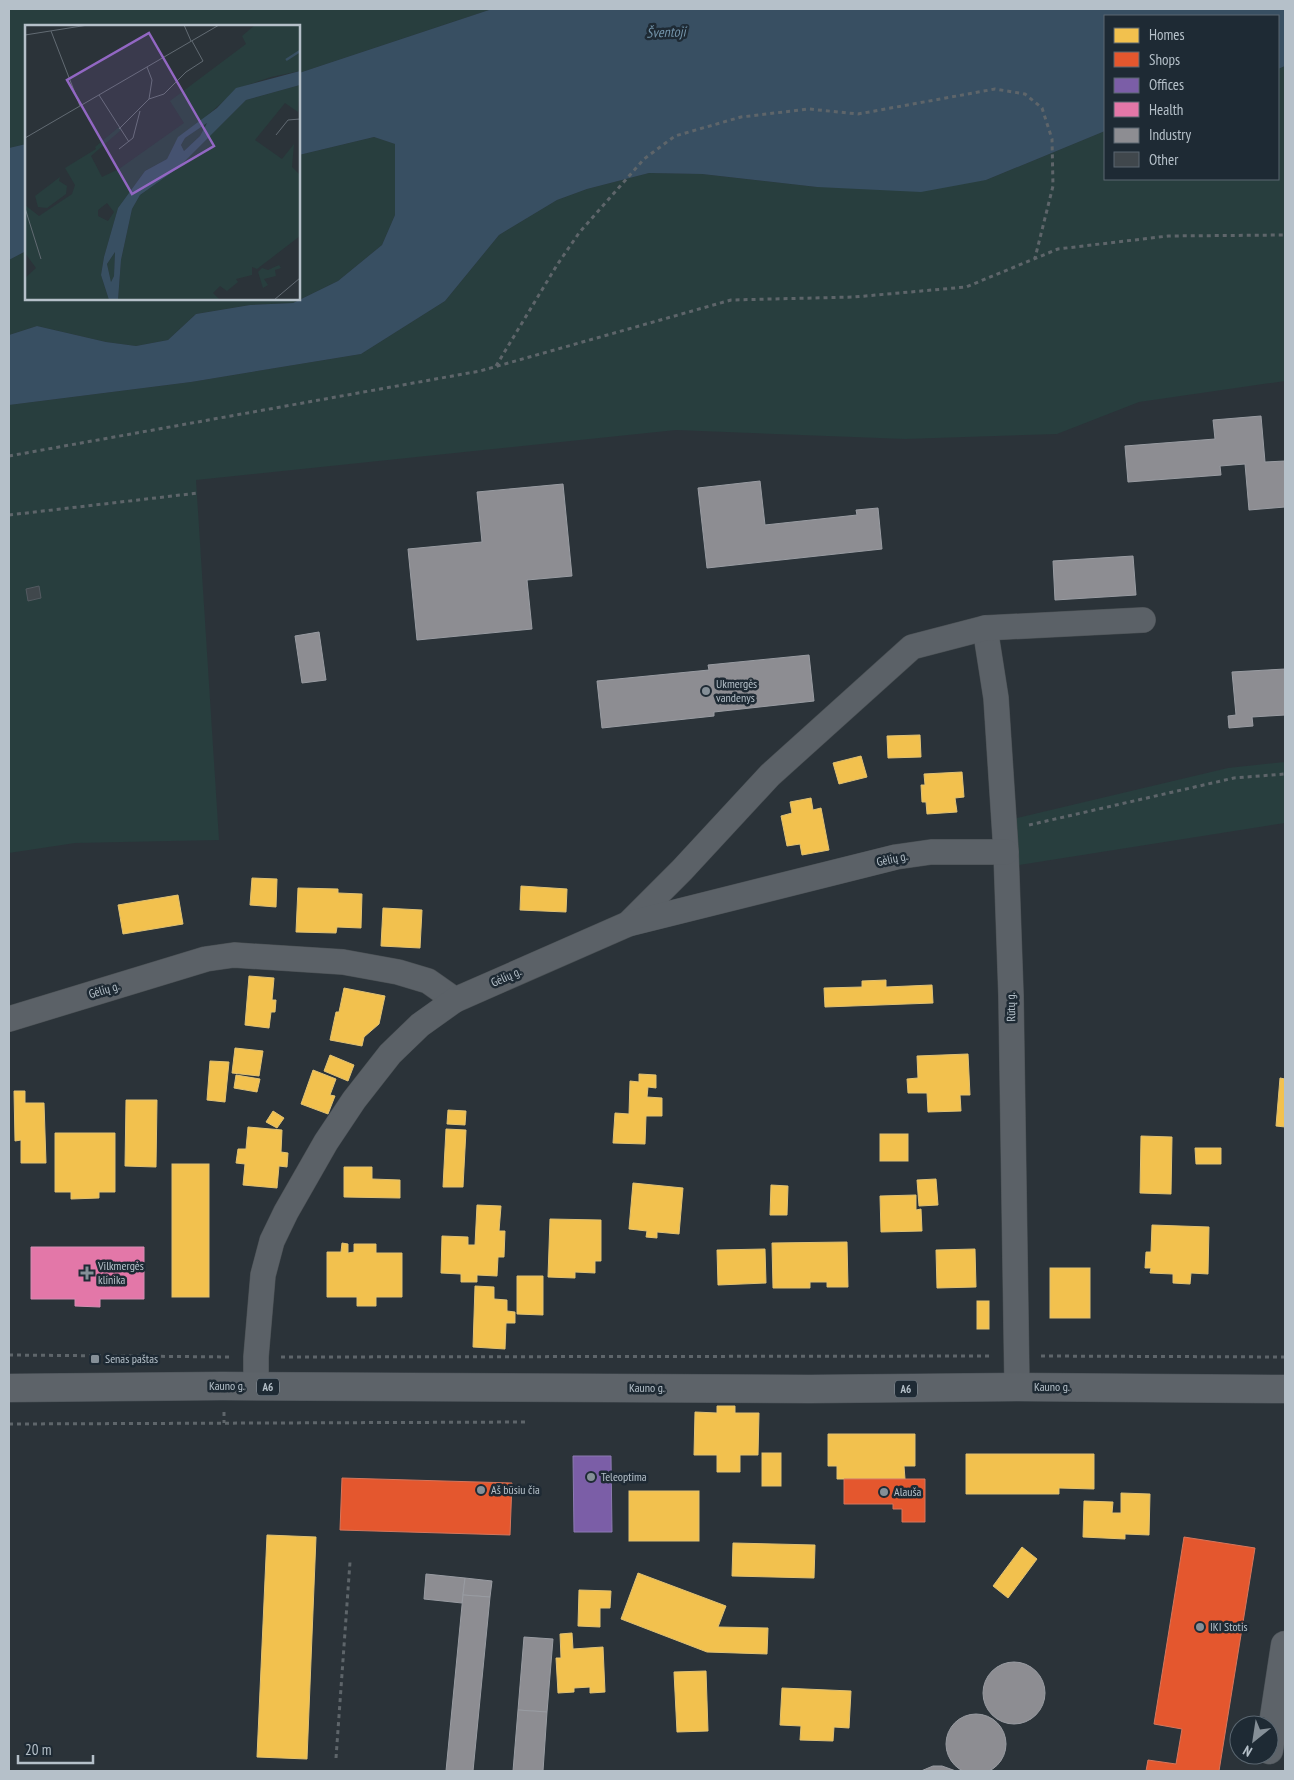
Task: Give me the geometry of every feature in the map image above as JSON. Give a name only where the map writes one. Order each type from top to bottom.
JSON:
[{"type":"main road","name":"Kauno g.","points":[[9,1388],[256,1386],[1285,1389]]},
{"type":"main road","points":[[1274,1715],[1285,1645]]},
{"type":"street","points":[[628,924],[682,870],[770,775],[912,647],[986,628],[1143,620]]},
{"type":"street","name":"Rūtų g.","points":[[986,628],[996,698],[1005,842],[1011,996],[1017,1387]]},
{"type":"street","name":"Gėlių g.","points":[[9,1019],[206,959],[234,955],[343,962],[398,972],[428,981],[455,1000],[628,924],[896,857],[1005,842]]},
{"type":"street","points":[[256,1386],[256,1357],[263,1276],[272,1241],[286,1212],[326,1142],[349,1107],[390,1054],[420,1025],[455,1000]]},
{"type":"path","points":[[496,367],[557,265],[579,233],[644,159],[675,136],[741,118],[809,110],[858,114],[995,89],[1025,94],[1042,108],[1052,139],[1053,186],[1036,258]]},
{"type":"path","points":[[9,456],[480,371],[732,300],[854,297],[966,287],[1058,249],[1168,236],[1285,235]]},
{"type":"path","points":[[9,515],[198,493]]},
{"type":"path","points":[[1005,842],[1088,811],[1234,778],[1285,774]]},
{"type":"path","points":[[9,1355],[256,1357],[1285,1357]]},
{"type":"path","points":[[9,1424],[526,1422]]},
{"type":"path","points":[[336,1758],[350,1562]]},
{"type":"green space","points":[[9,9],[492,9],[300,73],[300,25],[25,25],[25,144],[9,148]]},
{"type":"green space","points":[[1285,66],[1285,381],[1139,402],[1057,434],[905,439],[676,430],[196,480],[219,840],[75,843],[9,853],[9,405],[191,382],[361,354],[445,301],[499,235],[557,200],[587,189],[649,173],[702,174],[817,187],[986,180],[1104,131],[1104,180],[1279,180],[1279,69]]},
{"type":"green space","points":[[374,137],[395,144],[395,215],[382,245],[338,281],[300,300],[300,155]]},
{"type":"green space","points":[[25,252],[25,300],[299,300],[293,303],[250,305],[196,314],[168,340],[136,346],[106,342],[37,326],[9,335],[9,260]]},
{"type":"green space","points":[[1285,762],[1285,823],[994,869],[992,824],[1228,768]]},
{"type":"water","name":"Šventoji","points":[[492,9],[1285,9],[1285,66],[1279,69],[1279,15],[1104,15],[1104,131],[986,180],[921,192],[817,187],[702,174],[649,173],[587,189],[557,200],[499,235],[445,301],[361,354],[191,382],[9,405],[9,335],[37,326],[106,342],[136,346],[168,340],[196,314],[250,305],[293,303],[300,300],[338,281],[382,245],[395,215],[395,144],[374,137],[300,155],[300,73]]},
{"type":"water","points":[[25,144],[25,252],[9,260],[9,148]]},
{"type":"building: Homes","points":[[920,735],[921,757],[888,758],[887,736]]},
{"type":"building: Homes","points":[[861,756],[867,777],[839,784],[833,763]]},
{"type":"building: Homes","points":[[962,772],[964,797],[955,798],[957,812],[927,814],[926,802],[922,802],[921,785],[925,785],[924,774]]},
{"type":"building: Homes","points":[[811,798],[813,810],[821,808],[829,850],[802,855],[800,844],[787,846],[781,816],[792,813],[790,802]]},
{"type":"building: Homes","points":[[252,878],[277,879],[276,907],[250,905]]},
{"type":"building: Homes","points":[[521,886],[567,889],[566,912],[520,910]]},
{"type":"building: Homes","points":[[298,888],[338,889],[338,893],[362,894],[361,928],[337,927],[336,933],[296,932]]},
{"type":"building: Homes","points":[[178,895],[183,924],[123,934],[118,905]]},
{"type":"building: Homes","points":[[383,908],[422,910],[420,948],[381,946]]},
{"type":"building: Homes","points":[[249,976],[274,978],[272,1000],[276,1000],[275,1012],[271,1012],[269,1028],[245,1025]]},
{"type":"building: Homes","points":[[886,980],[886,987],[932,985],[933,1003],[825,1007],[824,988],[862,987],[862,981]]},
{"type":"building: Homes","points":[[344,988],[385,996],[379,1024],[364,1037],[362,1046],[330,1040]]},
{"type":"building: Homes","points":[[235,1048],[263,1051],[259,1076],[232,1073]]},
{"type":"building: Homes","points":[[968,1054],[970,1095],[960,1095],[961,1111],[928,1112],[927,1093],[908,1093],[907,1079],[918,1078],[917,1056]]},
{"type":"building: Homes","points":[[330,1055],[354,1065],[348,1081],[324,1071]]},
{"type":"building: Homes","points":[[210,1061],[229,1062],[225,1102],[207,1100]]},
{"type":"building: Homes","points":[[313,1070],[336,1079],[330,1095],[335,1096],[328,1114],[301,1104]]},
{"type":"building: Homes","points":[[639,1074],[656,1075],[656,1088],[648,1087],[647,1097],[662,1098],[662,1116],[646,1116],[645,1144],[613,1143],[615,1113],[629,1114],[630,1081],[639,1082]]},
{"type":"building: Homes","points":[[236,1075],[260,1079],[257,1092],[234,1088]]},
{"type":"building: Homes","points":[[1280,1078],[1285,1079],[1285,1127],[1276,1126]]},
{"type":"building: Homes","points":[[14,1091],[25,1091],[25,1103],[44,1103],[46,1163],[21,1163],[21,1140],[15,1141]]},
{"type":"building: Homes","points":[[126,1100],[157,1100],[156,1167],[125,1166]]},
{"type":"building: Homes","points":[[448,1110],[466,1111],[465,1125],[447,1124]]},
{"type":"building: Homes","points":[[273,1111],[284,1118],[277,1128],[266,1122]]},
{"type":"building: Homes","points":[[248,1127],[282,1130],[281,1152],[288,1153],[287,1167],[279,1166],[277,1188],[243,1185],[245,1164],[236,1163],[238,1149],[246,1149]]},
{"type":"building: Homes","points":[[446,1129],[466,1130],[463,1187],[443,1187]]},
{"type":"building: Homes","points":[[55,1133],[115,1133],[115,1192],[99,1192],[99,1198],[71,1199],[71,1192],[55,1192]]},
{"type":"building: Homes","points":[[880,1134],[908,1134],[908,1161],[880,1161]]},
{"type":"building: Homes","points":[[1141,1136],[1172,1137],[1171,1194],[1140,1193]]},
{"type":"building: Homes","points":[[1195,1148],[1221,1148],[1221,1164],[1196,1164]]},
{"type":"building: Homes","points":[[172,1164],[209,1164],[209,1297],[172,1297]]},
{"type":"building: Homes","points":[[344,1167],[372,1167],[372,1179],[400,1180],[400,1198],[344,1197]]},
{"type":"building: Homes","points":[[936,1179],[938,1205],[919,1206],[917,1180]]},
{"type":"building: Homes","points":[[633,1183],[683,1188],[679,1234],[657,1232],[657,1238],[646,1237],[647,1231],[629,1229]]},
{"type":"building: Homes","points":[[771,1185],[788,1186],[787,1215],[770,1215]]},
{"type":"building: Homes","points":[[916,1195],[916,1210],[921,1209],[922,1231],[881,1232],[880,1196]]},
{"type":"building: Homes","points":[[477,1205],[501,1206],[499,1231],[505,1231],[504,1257],[498,1257],[497,1276],[477,1275],[477,1282],[461,1282],[461,1274],[441,1273],[442,1236],[468,1237],[468,1245],[475,1245]]},
{"type":"building: Homes","points":[[550,1219],[601,1220],[601,1261],[595,1261],[595,1273],[575,1272],[575,1278],[548,1277]]},
{"type":"building: Homes","points":[[1152,1225],[1209,1227],[1208,1274],[1191,1273],[1190,1284],[1173,1283],[1173,1274],[1150,1273],[1151,1268],[1145,1268],[1146,1252],[1151,1252]]},
{"type":"building: Homes","points":[[847,1242],[848,1287],[827,1287],[827,1282],[810,1282],[810,1288],[773,1288],[772,1243]]},
{"type":"building: Homes","points":[[342,1243],[348,1244],[348,1253],[354,1252],[354,1244],[376,1244],[376,1253],[402,1253],[402,1297],[376,1297],[376,1306],[357,1306],[357,1297],[327,1297],[327,1252],[341,1252]]},
{"type":"building: Homes","points":[[765,1249],[766,1283],[718,1285],[717,1250]]},
{"type":"building: Homes","points":[[975,1249],[976,1287],[937,1288],[936,1250]]},
{"type":"building: Homes","points":[[1050,1268],[1090,1268],[1090,1318],[1050,1318]]},
{"type":"building: Homes","points":[[517,1276],[543,1276],[543,1315],[517,1314]]},
{"type":"building: Homes","points":[[475,1286],[494,1287],[494,1299],[507,1300],[507,1311],[515,1312],[515,1323],[506,1323],[505,1349],[473,1347]]},
{"type":"building: Homes","points":[[977,1301],[989,1301],[989,1329],[977,1329]]},
{"type":"building: Homes","points":[[717,1406],[735,1406],[735,1413],[759,1413],[758,1455],[740,1455],[740,1472],[717,1472],[717,1455],[694,1455],[695,1412],[717,1413]]},
{"type":"building: Homes","points":[[828,1434],[915,1434],[915,1466],[904,1466],[905,1479],[837,1479],[837,1466],[828,1466]]},
{"type":"building: Homes","points":[[762,1453],[781,1453],[781,1486],[762,1486]]},
{"type":"building: Homes","points":[[966,1454],[1094,1454],[1094,1489],[1059,1488],[1059,1494],[966,1494]]},
{"type":"building: Homes","points":[[629,1491],[699,1491],[699,1541],[629,1541]]},
{"type":"building: Homes","points":[[1121,1493],[1150,1494],[1149,1535],[1125,1534],[1125,1539],[1083,1537],[1084,1501],[1113,1502],[1112,1513],[1121,1513]]},
{"type":"building: Homes","points":[[267,1535],[316,1537],[307,1759],[257,1757]]},
{"type":"building: Homes","points":[[733,1543],[815,1545],[814,1578],[732,1576]]},
{"type":"building: Homes","points":[[1022,1547],[1037,1559],[1008,1598],[993,1586]]},
{"type":"building: Homes","points":[[638,1573],[726,1606],[718,1627],[768,1628],[767,1654],[707,1652],[621,1619]]},
{"type":"building: Homes","points":[[579,1590],[611,1591],[610,1608],[600,1608],[600,1627],[578,1626]]},
{"type":"building: Homes","points":[[572,1633],[573,1649],[603,1647],[605,1692],[590,1693],[590,1687],[574,1688],[574,1692],[558,1693],[556,1658],[561,1658],[560,1634]]},
{"type":"building: Homes","points":[[706,1671],[708,1731],[677,1732],[674,1672]]},
{"type":"building: Homes","points":[[782,1688],[851,1691],[849,1728],[834,1727],[833,1741],[800,1740],[801,1726],[780,1725]]},
{"type":"building: Shops","points":[[342,1478],[512,1483],[510,1535],[340,1530]]},
{"type":"building: Shops","name":"Alauša","points":[[844,1479],[925,1479],[925,1522],[902,1522],[902,1509],[893,1509],[893,1504],[844,1504]]},
{"type":"building: Shops","points":[[1184,1537],[1255,1548],[1219,1771],[1146,1771],[1148,1760],[1176,1764],[1182,1729],[1154,1724]]},
{"type":"building: Offices","points":[[573,1456],[611,1456],[612,1532],[574,1532]]},
{"type":"building: Health","name":"Vilkmergės klinika","points":[[31,1247],[144,1247],[144,1299],[100,1299],[100,1307],[75,1306],[75,1299],[31,1299]]},
{"type":"building: Industry","points":[[1261,416],[1265,462],[1285,461],[1285,507],[1249,510],[1245,464],[1220,466],[1221,475],[1128,482],[1125,446],[1215,439],[1213,420]]},
{"type":"building: Industry","points":[[760,481],[765,525],[857,515],[856,510],[878,508],[882,549],[707,568],[698,488]]},
{"type":"building: Industry","points":[[563,484],[572,576],[527,580],[532,629],[417,640],[408,549],[482,542],[477,492]]},
{"type":"building: Industry","points":[[1133,556],[1136,595],[1055,600],[1053,561]]},
{"type":"building: Industry","points":[[319,632],[326,680],[302,683],[295,636]]},
{"type":"building: Industry","name":"Ukmergės vandenys","points":[[809,655],[814,701],[714,712],[714,716],[602,728],[597,681],[709,670],[708,665]]},
{"type":"building: Industry","points":[[1285,669],[1285,715],[1252,717],[1253,726],[1229,728],[1228,716],[1236,715],[1232,672]]},
{"type":"building: Industry","points":[[426,1574],[465,1578],[462,1603],[424,1599]]},
{"type":"building: Industry","points":[[465,1578],[492,1581],[490,1597],[463,1595]]},
{"type":"building: Industry","points":[[463,1595],[490,1597],[473,1771],[446,1771]]},
{"type":"building: Industry","points":[[524,1637],[553,1639],[547,1712],[518,1710]]},
{"type":"building: Industry","points":[[1014,1662],[1026,1665],[1036,1671],[1042,1681],[1045,1693],[1042,1705],[1036,1715],[1026,1721],[1014,1724],[1002,1721],[992,1715],[986,1705],[983,1693],[986,1681],[992,1671],[1002,1665]]},
{"type":"building: Industry","points":[[518,1710],[547,1712],[543,1771],[513,1771]]},
{"type":"building: Industry","points":[[970,1714],[982,1714],[993,1719],[1001,1727],[1006,1738],[1004,1756],[993,1769],[982,1774],[970,1774],[959,1769],[951,1761],[946,1750],[946,1738],[951,1727],[959,1719]]},
{"type":"building: Industry","points":[[933,1766],[942,1766],[956,1771],[921,1771]]},
{"type":"building: Other","points":[[39,586],[41,598],[28,601],[26,589]]},
{"type":"place","name":"Ukmergės vandenys","points":[[706,691]]},
{"type":"place","name":"Vilkmergės klinika","points":[[87,1273]]},
{"type":"place","name":"Senas paštas","points":[[95,1359]]},
{"type":"place","name":"Teleoptima","points":[[591,1477]]},
{"type":"place","name":"Aš būsiu čia","points":[[481,1490]]},
{"type":"place","name":"Alauša","points":[[884,1492]]},
{"type":"place","name":"IKI Stotis","points":[[1200,1627]]}]
